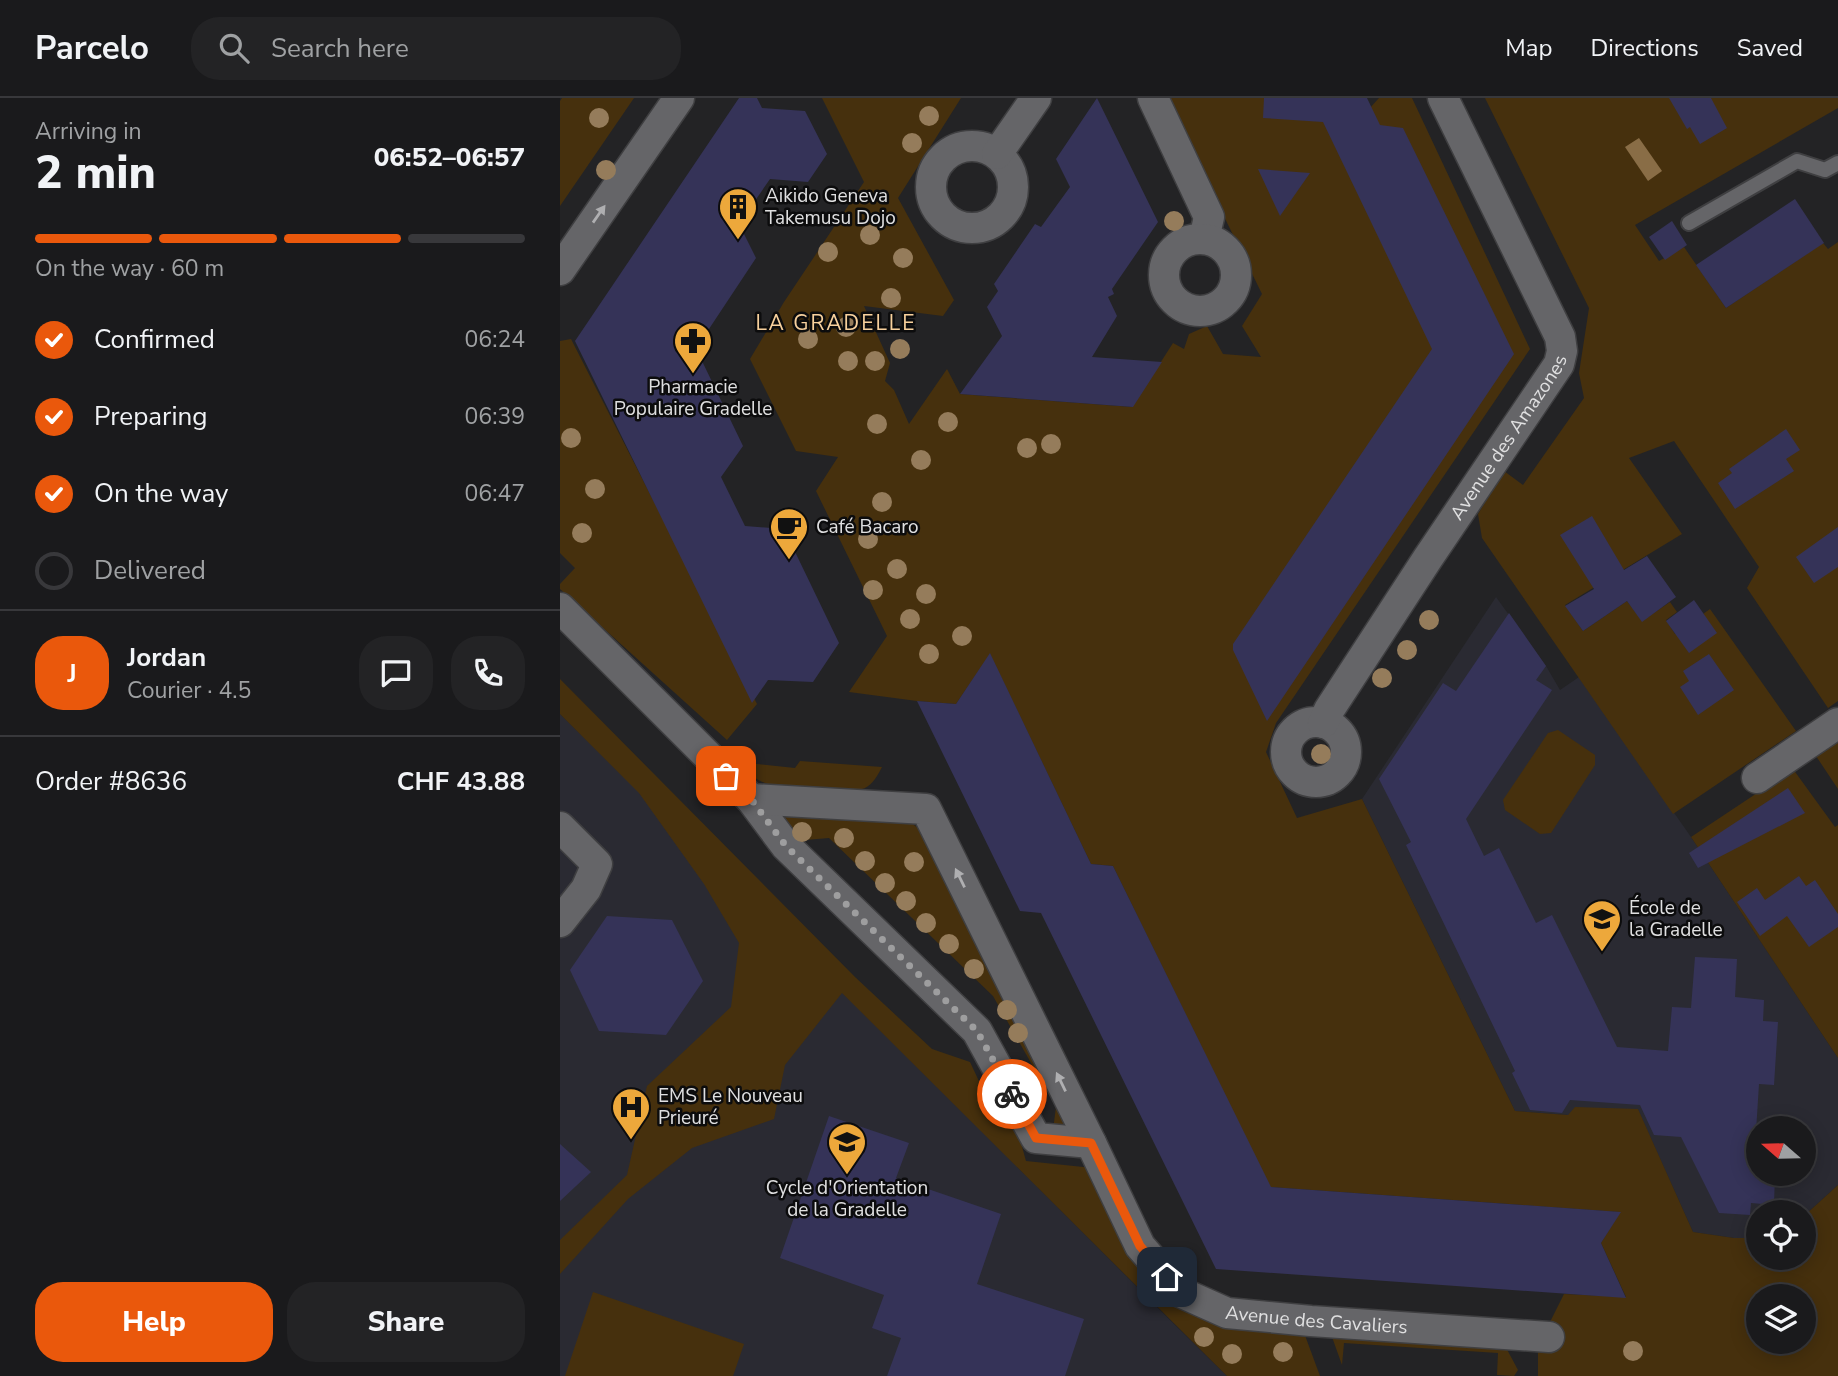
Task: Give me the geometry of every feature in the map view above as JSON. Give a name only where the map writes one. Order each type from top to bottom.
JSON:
[{"type":"street","points":[[560,270],[679,98]]},
{"type":"street","points":[[997,155],[1035,98]]},
{"type":"street","points":[[1153,98],[1209,217],[1204,239]]},
{"type":"street","name":"Avenue des Amazones","points":[[1323,723],[1406,592],[1559,364],[1562,351],[1560,337],[1443,98]]},
{"type":"street","points":[[560,608],[751,799],[786,846],[977,1031],[1036,1138],[1091,1143]]},
{"type":"street","points":[[1757,778],[1838,723]]},
{"type":"street","name":"Avenue des Cavaliers","points":[[751,799],[926,809],[1140,1246],[1180,1292],[1227,1313],[1549,1337]]},
{"type":"street","points":[[560,827],[597,864],[586,889],[560,922]]},
{"type":"lane","points":[[1689,223],[1797,161],[1825,170],[1838,163]]},
{"type":"shaded area","points":[[562,98],[634,98],[560,206],[560,101]]},
{"type":"shaded area","points":[[822,98],[961,98],[898,198],[954,300],[943,316],[864,306],[890,363],[885,381],[894,390],[909,424],[947,369],[960,394],[1132,407],[1173,343],[1184,349],[1189,334],[1207,326],[1223,354],[1261,357],[1242,326],[1262,294],[1166,98],[1364,98],[1369,109],[1379,98],[1412,98],[1530,349],[1276,723],[1266,752],[1297,818],[1362,799],[1515,1111],[1568,1115],[1575,1107],[1638,1109],[1693,1232],[1746,1238],[1746,1270],[1816,1270],[1816,1205],[1838,1185],[1838,1376],[1538,1376],[1538,1346],[1564,1294],[1626,1297],[1601,1243],[1620,1212],[1270,1187],[1113,866],[1091,864],[990,654],[956,704],[849,692],[887,636],[816,491],[838,457],[796,451],[750,359],[784,302],[864,182]]},
{"type":"shaded area","points":[[1485,98],[1838,98],[1838,108],[1635,225],[1659,261],[1684,247],[1726,308],[1823,243],[1828,249],[1838,242],[1838,701],[1828,708],[1747,588],[1759,567],[1674,441],[1629,458],[1682,534],[1565,605],[1583,631],[1627,601],[1642,621],[1670,602],[1677,612],[1666,620],[1675,634],[1710,609],[1796,731],[1673,814],[1482,538],[1478,514],[1504,471],[1523,485],[1584,398],[1579,373],[1589,308]]},
{"type":"shaded area","points":[[1639,138],[1662,171],[1648,181],[1625,147]]},
{"type":"shaded area","points":[[571,339],[757,704],[727,740],[560,589],[560,584],[575,568],[560,553],[560,341]]},
{"type":"shaded area","name":"École de la Gradelle","points":[[1496,597],[1560,690],[1579,677],[1691,837],[1838,1058],[1838,1185],[1816,1205],[1816,1200],[1746,1200],[1746,1238],[1693,1232],[1638,1110],[1568,1115],[1515,1111],[1362,799]]},
{"type":"shaded area","points":[[560,679],[855,977],[932,1049],[970,1062],[993,1111],[1014,1118],[1026,1161],[1093,1168],[1148,1279],[1187,1306],[1303,1330],[1320,1376],[1227,1376],[842,993],[785,1065],[774,1119],[692,1148],[628,1199],[560,1274],[560,1240],[627,1175],[647,1086],[731,1007],[739,943],[704,884],[639,793],[560,714]]},
{"type":"shaded area","name":"Cycle d'Orientation de la Gradelle","points":[[560,714],[914,1063],[1227,1376],[560,1376]]},
{"type":"shaded area","points":[[1558,730],[1595,755],[1595,765],[1551,833],[1540,834],[1505,810],[1503,800],[1548,733]]},
{"type":"shaded area","points":[[1838,737],[1838,789],[1814,753]]},
{"type":"shaded area","points":[[800,761],[882,767],[873,782],[865,788],[831,791],[765,783],[748,772],[744,766],[748,763],[795,768]]},
{"type":"shaded area","points":[[1793,769],[1835,827],[1838,825],[1838,1058],[1691,837]]},
{"type":"shaded area","points":[[783,812],[909,821],[934,841],[1066,1124],[1053,1130],[1056,1107],[993,996],[829,838],[793,841]]},
{"type":"shaded area","points":[[593,1292],[744,1344],[733,1376],[565,1376]]},
{"type":"shaded area","points":[[1332,1337],[1503,1342],[1518,1370],[1514,1376],[1497,1375],[1498,1353],[1344,1343],[1342,1365]]},
{"type":"building","points":[[739,98],[757,98],[762,108],[805,111],[827,154],[808,182],[770,179],[739,224],[756,258],[703,338],[702,351],[702,361],[743,446],[721,477],[745,526],[784,529],[839,643],[813,682],[768,680],[752,703],[575,341]]},
{"type":"building","points":[[1097,98],[1158,222],[1112,289],[1114,294],[1108,297],[1117,316],[1092,357],[1162,362],[1133,407],[960,394],[1002,336],[987,307],[998,291],[994,284],[1035,224],[1041,227],[1070,187],[1056,159]]},
{"type":"building","points":[[1264,98],[1367,98],[1380,125],[1403,128],[1514,354],[1267,721],[1233,650],[1233,644],[1432,349],[1323,122],[1263,118]]},
{"type":"building","points":[[1669,98],[1711,98],[1727,128],[1700,144],[1690,127],[1687,129]]},
{"type":"building","points":[[1258,169],[1310,173],[1280,216]]},
{"type":"building","points":[[1795,199],[1824,243],[1726,308],[1696,265]]},
{"type":"building","points":[[1672,221],[1687,245],[1665,260],[1649,237]]},
{"type":"building","points":[[1786,429],[1800,450],[1786,459],[1794,471],[1735,509],[1718,483],[1732,473],[1729,469]]},
{"type":"building","points":[[1592,516],[1624,570],[1647,556],[1676,597],[1642,622],[1627,601],[1583,631],[1565,606],[1594,589],[1560,535]]},
{"type":"building","points":[[1838,527],[1838,567],[1814,583],[1796,557]]},
{"type":"building","points":[[1694,600],[1717,633],[1689,653],[1666,621]]},
{"type":"building","points":[[1509,613],[1546,666],[1536,680],[1552,690],[1466,819],[1484,856],[1499,848],[1536,923],[1552,915],[1617,1047],[1668,1051],[1672,1007],[1691,1008],[1695,957],[1737,959],[1735,997],[1764,1000],[1763,1021],[1778,1022],[1774,1085],[1759,1084],[1757,1116],[1746,1116],[1746,1186],[1775,1186],[1774,1200],[1746,1200],[1746,1215],[1719,1213],[1681,1137],[1654,1135],[1640,1105],[1570,1100],[1562,1113],[1530,1110],[1512,1073],[1515,1071],[1406,845],[1411,842],[1379,779],[1443,683],[1456,691]]},
{"type":"building","points":[[990,653],[1091,864],[1113,866],[1271,1187],[1621,1212],[1601,1243],[1626,1298],[1216,1269],[1041,913],[1020,911],[917,701],[956,704]]},
{"type":"building","points":[[1709,654],[1734,690],[1698,715],[1680,687],[1689,681],[1683,671]]},
{"type":"building","points":[[1788,788],[1805,813],[1698,868],[1689,853]]},
{"type":"building","points":[[1799,876],[1806,886],[1815,880],[1838,914],[1838,927],[1809,947],[1787,916],[1760,936],[1737,902],[1757,888],[1765,900]]},
{"type":"building","points":[[607,916],[672,920],[703,981],[666,1035],[599,1031],[570,970]]},
{"type":"building","points":[[829,1116],[909,1143],[896,1178],[1001,1214],[977,1284],[1084,1319],[1065,1376],[887,1376],[901,1338],[872,1328],[884,1295],[780,1258]]},
{"type":"building","points":[[560,1144],[591,1172],[560,1201]]},
{"type":"way so far","points":[[726,776],[751,799],[786,846],[977,1031],[1012,1094]]},
{"type":"place","name":"Aikido Geneva Takemusu Dojo","points":[[738,241]]},
{"type":"place","name":"Pharmacie Populaire Gradelle","points":[[693,375]]},
{"type":"place","name":"Café Bacaro","points":[[789,561]]},
{"type":"place","name":"École de la Gradelle","points":[[1602,953]]},
{"type":"place","name":"EMS Le Nouveau Prieuré","points":[[631,1141]]},
{"type":"place","name":"Cycle d'Orientation de la Gradelle","points":[[847,1176]]},
{"type":"district","name":"LA GRADELLE","points":[[836,323]]},
{"type":"route","points":[[1012,1094],[1036,1138],[1091,1143],[1140,1246],[1167,1277]]}]
